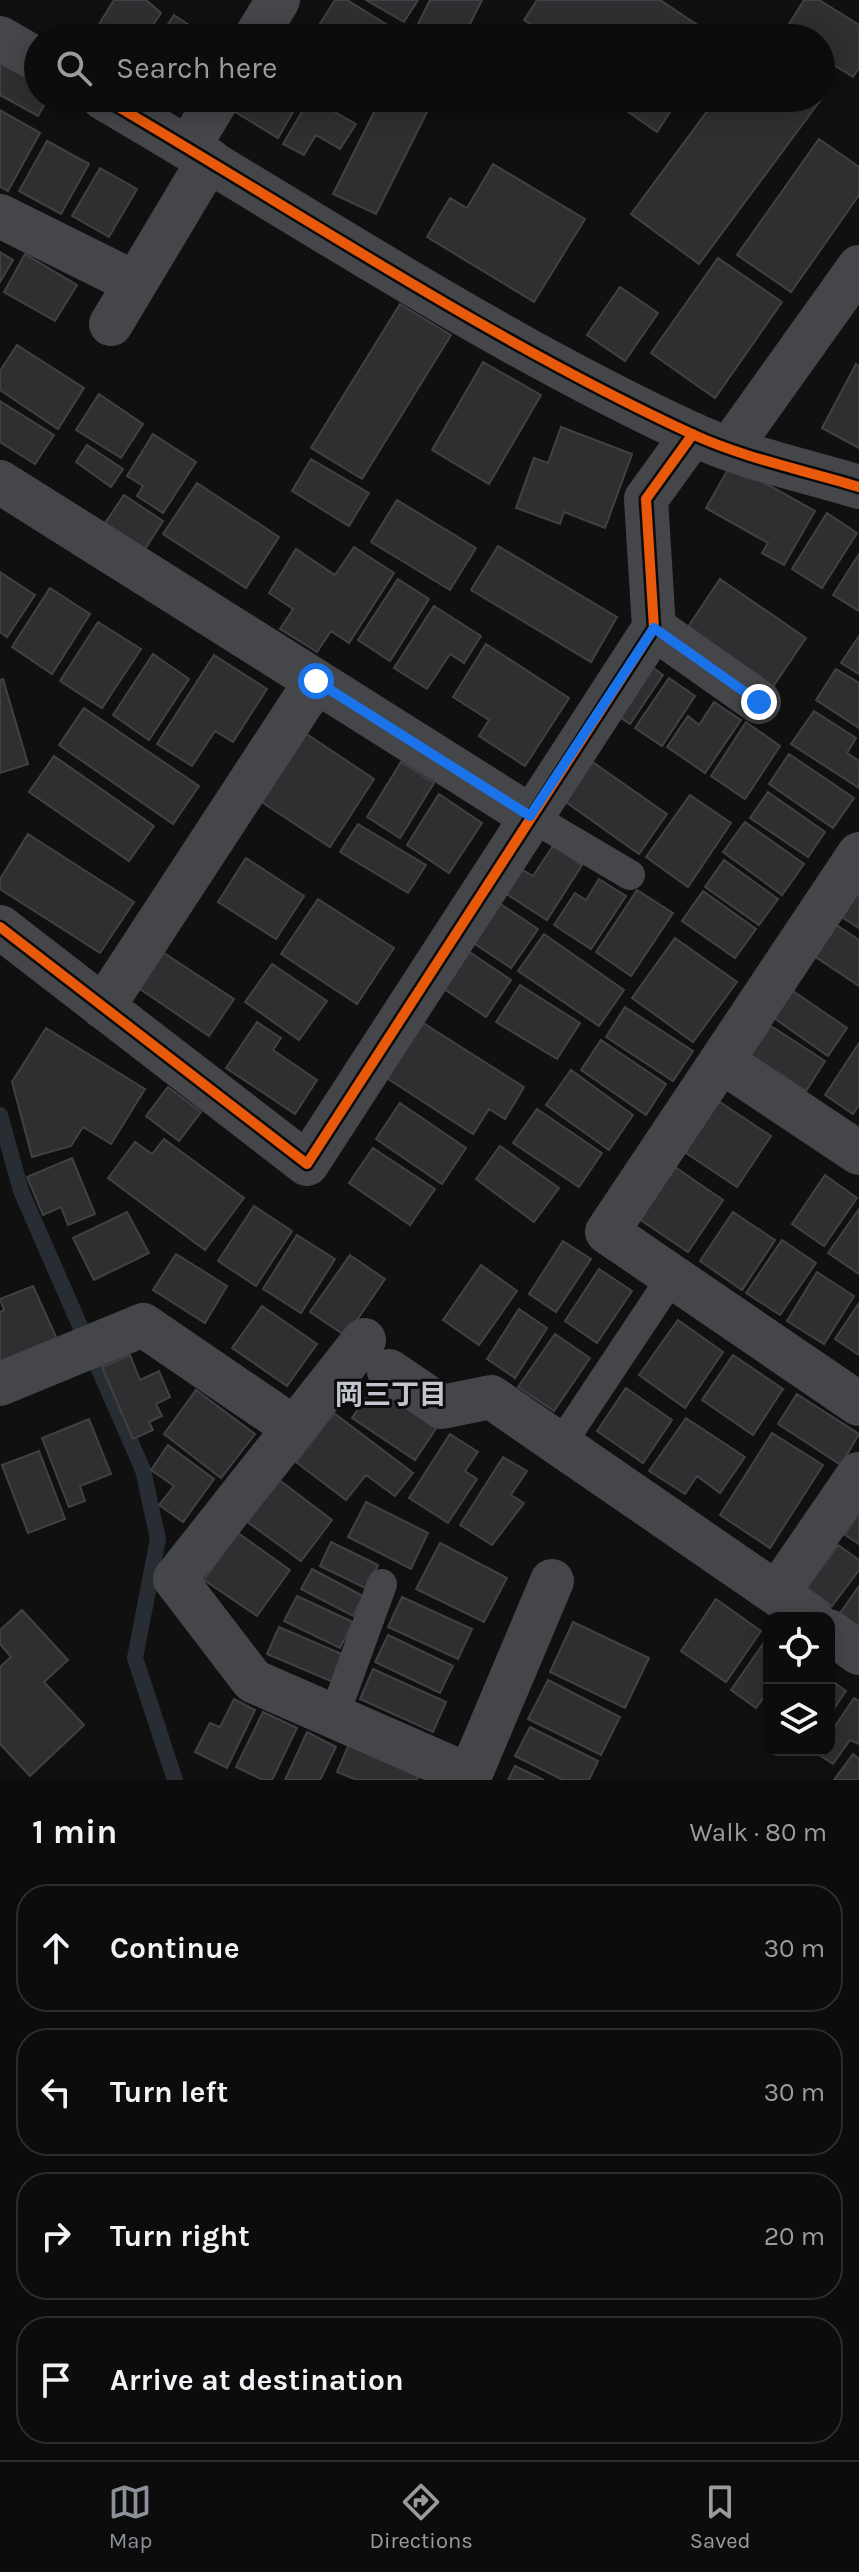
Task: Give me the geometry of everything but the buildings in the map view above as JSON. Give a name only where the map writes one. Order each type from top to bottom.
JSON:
[{"type":"street","points":[[263,24],[278,0]]},
{"type":"street","points":[[0,38],[24,52]]},
{"type":"street","points":[[127,112],[537,356],[711,442],[859,487]]},
{"type":"street","points":[[111,324],[135,283],[198,154],[213,112]]},
{"type":"street","points":[[0,216],[135,283]]},
{"type":"street","points":[[0,927],[307,1164],[654,628],[646,499],[711,442],[856,276]]},
{"type":"street","points":[[0,482],[530,816]]},
{"type":"street","points":[[654,628],[759,702]]},
{"type":"street","points":[[103,1007],[316,681]]},
{"type":"street","points":[[859,854],[607,1232],[859,1404]]},
{"type":"street","points":[[721,1061],[859,1153]]},
{"type":"street","points":[[0,1384],[143,1325],[294,1428]]},
{"type":"street","points":[[552,1581],[469,1778],[253,1681],[175,1579],[294,1428],[376,1355],[442,1407],[491,1397],[804,1612]]},
{"type":"street","points":[[778,1592],[859,1474]]},
{"type":"street","points":[[835,1635],[859,1653]]},
{"type":"lane","points":[[530,816],[630,875]]},
{"type":"lane","points":[[561,1444],[672,1277]]},
{"type":"lane","points":[[334,1716],[382,1584]]},
{"type":"waterway","points":[[0,1115],[21,1191],[143,1470],[158,1539],[135,1658],[175,1780]]},
{"type":"cycle path","points":[[127,112],[393,273],[616,397],[732,450],[859,487]]},
{"type":"cycle path","points":[[0,927],[307,1164],[654,628],[646,499],[693,434]]},
{"type":"district","name":"岡三丁目","points":[[391,1394]]},
{"type":"route","points":[[316,681],[530,816],[654,628],[759,702]]}]
